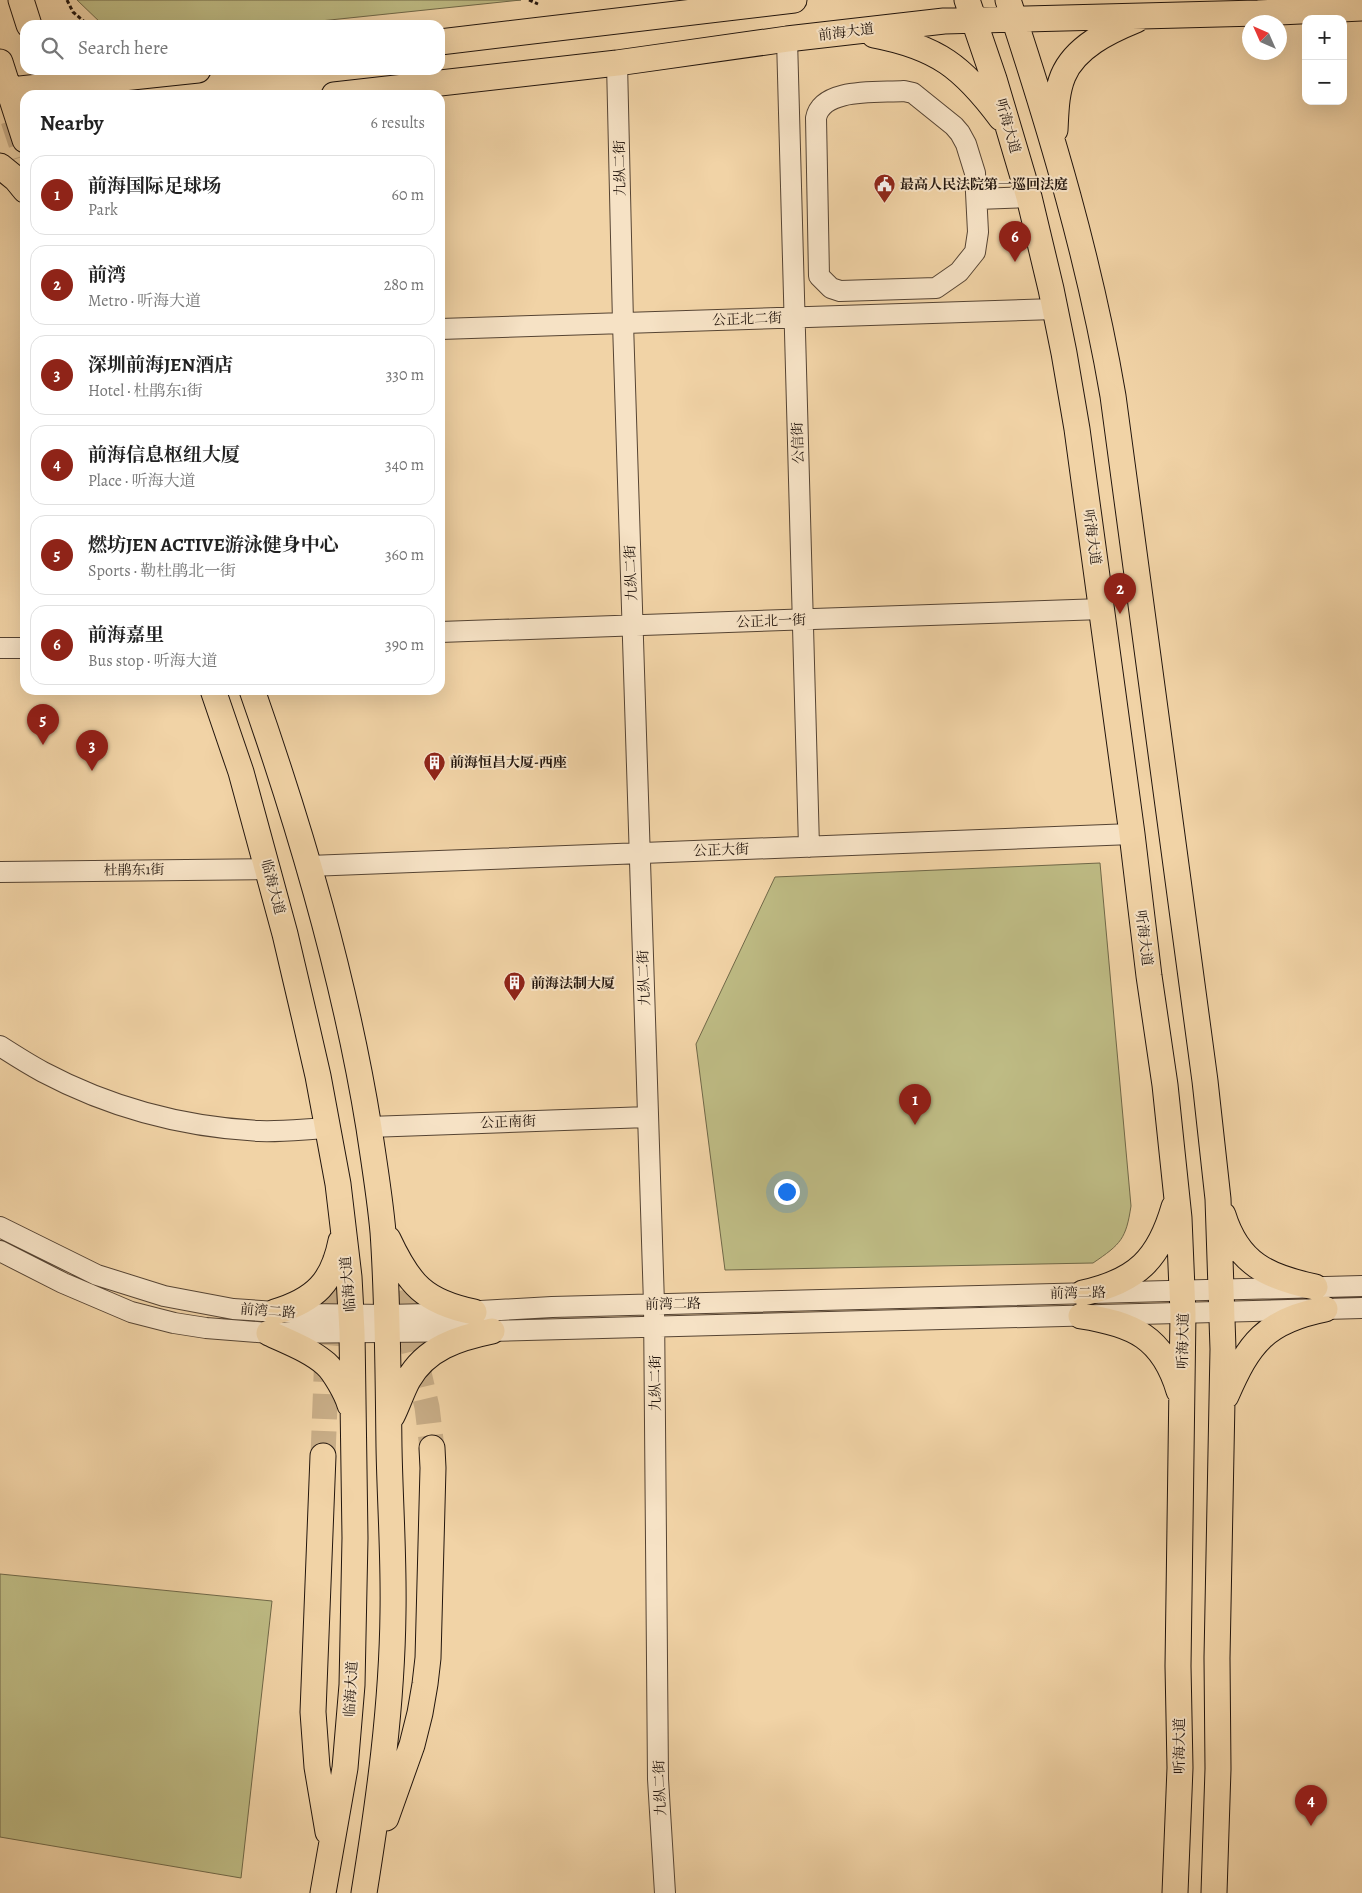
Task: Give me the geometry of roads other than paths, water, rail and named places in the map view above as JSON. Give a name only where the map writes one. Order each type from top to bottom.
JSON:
[{"type":"main road","points":[[445,41],[794,0]]},
{"type":"main road","name":"前海大道","points":[[421,90],[787,39],[934,22],[970,10],[1011,9],[1150,15],[1258,13],[1362,8]]},
{"type":"main road","points":[[1011,9],[1054,145],[1089,273],[1113,396],[1204,1071],[1218,1198],[1222,1301],[1222,1406],[1217,1658],[1218,1769],[1214,1893]]},
{"type":"main road","name":"听海大道","points":[[970,10],[994,80],[1029,197],[1055,309],[1078,429],[1165,1085],[1177,1197],[1183,1302],[1178,1666],[1180,1768],[1175,1893]]},
{"type":"main road","points":[[1054,145],[1059,86],[1063,74],[1070,63],[1081,51],[1115,28],[1150,15]]},
{"type":"main road","points":[[852,31],[919,46],[944,59],[966,77],[983,95],[1008,127]]},
{"type":"main road","points":[[0,62],[4,90],[18,129]]},
{"type":"main road","points":[[4,90],[46,84],[151,75]]},
{"type":"main road","points":[[0,166],[20,184]]},
{"type":"main road","name":"临海大道","points":[[212,695],[241,772],[268,869],[304,1014],[338,1184],[349,1277],[352,1323],[355,1547],[352,1685],[345,1768],[322,1891]]},
{"type":"main road","points":[[254,695],[278,765],[309,866],[337,973],[369,1127],[382,1228],[388,1324],[393,1613],[386,1738],[364,1893]]},
{"type":"main road","points":[[1177,1197],[1168,1228],[1159,1246],[1148,1261],[1134,1273],[1101,1289],[1082,1305],[1107,1320],[1136,1331],[1150,1341],[1169,1365],[1182,1402]]},
{"type":"main road","points":[[1218,1198],[1232,1239],[1253,1264],[1279,1278],[1315,1287]]},
{"type":"main road","points":[[382,1228],[403,1270],[416,1285],[440,1302],[454,1308],[474,1312]]},
{"type":"main road","points":[[343,1234],[336,1263],[328,1278],[318,1290],[272,1323],[304,1350],[327,1364],[347,1396],[352,1415]]},
{"type":"main road","points":[[1222,1406],[1242,1363],[1256,1342],[1283,1321],[1301,1314],[1325,1309]]},
{"type":"main road","points":[[389,1422],[408,1381],[423,1360],[433,1351],[449,1342],[466,1336],[492,1331]]},
{"type":"main road","points":[[370,1860],[412,1744],[422,1706],[428,1658],[432,1448]]},
{"type":"main road","points":[[323,1456],[313,1712],[317,1767],[331,1849]]},
{"type":"street","name":"公信街","points":[[787,39],[809,847]]},
{"type":"street","name":"九纵二街","points":[[617,63],[623,323],[655,1327],[658,1779],[665,1893]]},
{"type":"street","points":[[904,92],[913,94],[960,133],[975,173],[976,199],[978,232],[975,252],[959,272],[936,288],[840,292],[831,288],[819,276],[816,118],[818,110],[831,99],[844,95],[904,92]]},
{"type":"street","points":[[976,199],[1029,197]]},
{"type":"street","points":[[792,207],[818,206]]},
{"type":"street","points":[[936,288],[937,313]]},
{"type":"street","name":"公正北二街","points":[[445,329],[1055,309]]},
{"type":"street","name":"公正北一街","points":[[445,632],[1102,609]]},
{"type":"street","points":[[0,648],[20,648]]},
{"type":"street","name":"公正大街","points":[[309,866],[1132,834]]},
{"type":"street","name":"杜鹃东1街","points":[[0,872],[268,869]]},
{"type":"street","points":[[0,1046],[42,1072],[67,1084],[148,1114],[195,1124],[233,1129],[262,1131],[328,1128]]},
{"type":"street","name":"公正南街","points":[[369,1127],[648,1118]]},
{"type":"street","name":"前湾二路","points":[[0,1227],[97,1275],[134,1288],[272,1323]]},
{"type":"street","name":"前湾二路","points":[[0,1251],[63,1283],[132,1312],[174,1323],[206,1328],[272,1323],[388,1324],[492,1331],[655,1327],[1082,1305],[1222,1301],[1325,1309],[1362,1308]]},
{"type":"street","name":"前湾二路","points":[[1222,1301],[1315,1287],[1362,1286]]},
{"type":"street","name":"前湾二路","points":[[388,1324],[474,1312],[552,1307],[654,1304],[1082,1305]]},
{"type":"tunnel","points":[[13,120],[20,141]]},
{"type":"tunnel","points":[[395,1254],[407,1322],[427,1407],[432,1448]]},
{"type":"tunnel","points":[[323,1456],[327,1352],[335,1256]]},
{"type":"place","name":"最高人民法院第一巡回法庭","points":[[884,203]]},
{"type":"place","name":"前海嘉里","points":[[1015,262]]},
{"type":"place","name":"前湾","points":[[1120,614]]},
{"type":"place","name":"燃坊JEN ACTIVE游泳健身中心","points":[[43,745]]},
{"type":"place","name":"深圳前海JEN酒店","points":[[92,771]]},
{"type":"place","name":"前海恒昌大厦-西座","points":[[434,781]]},
{"type":"place","name":"前海法制大厦","points":[[515,1002]]},
{"type":"place","name":"前海国际足球场","points":[[915,1125]]},
{"type":"place","name":"前海信息枢纽大厦","points":[[1311,1826]]}]
